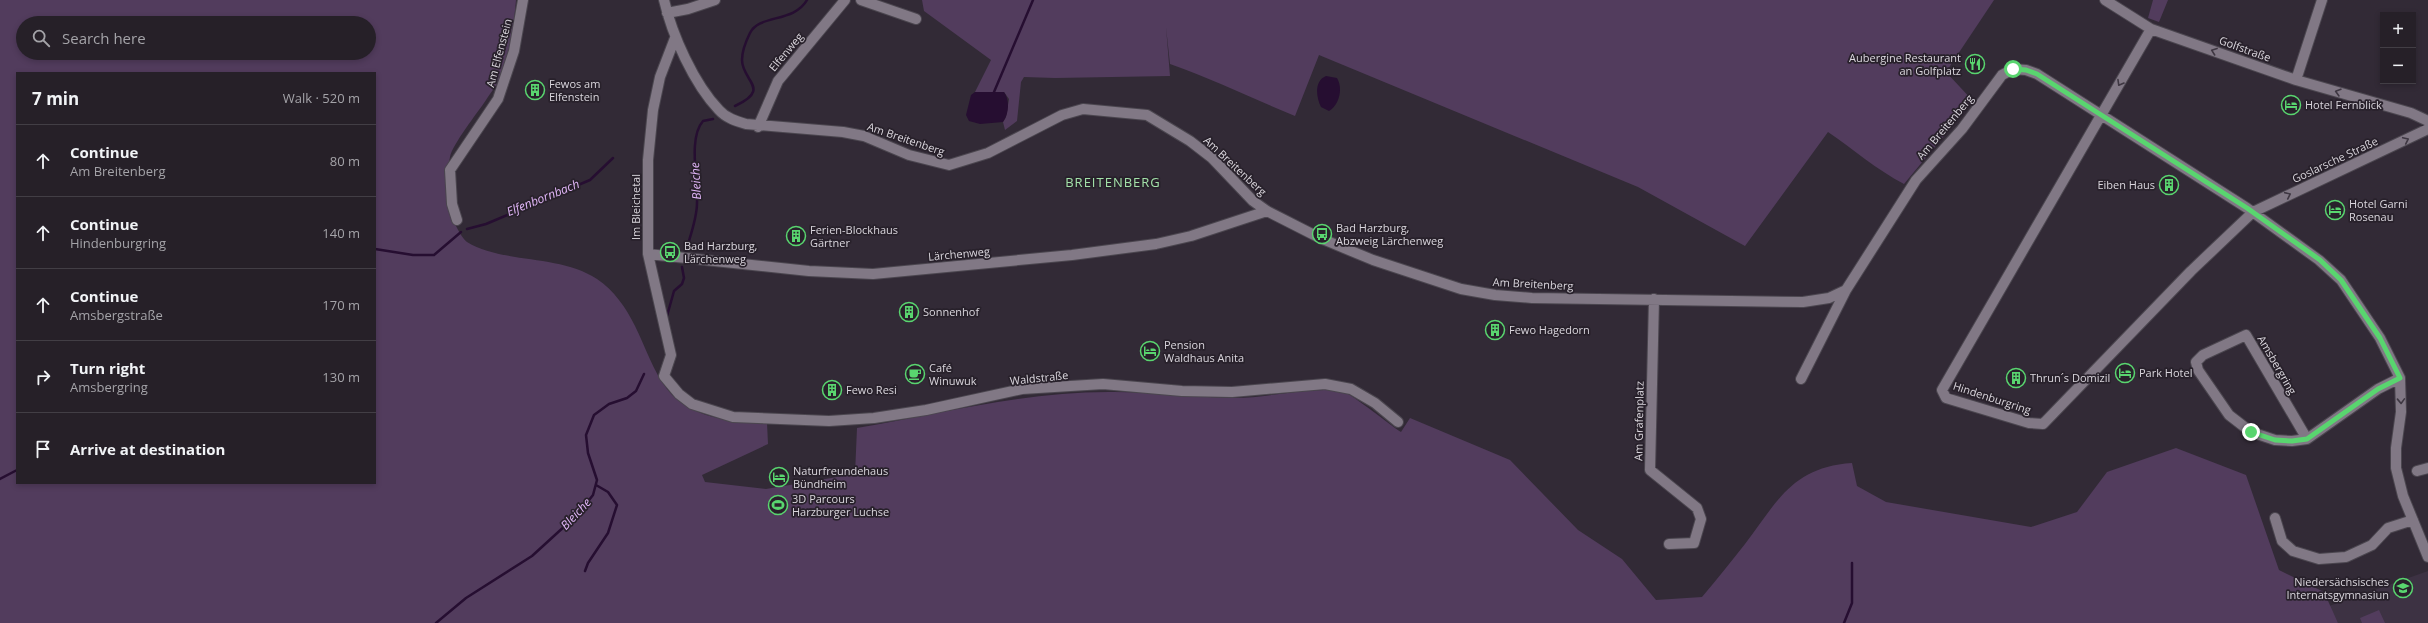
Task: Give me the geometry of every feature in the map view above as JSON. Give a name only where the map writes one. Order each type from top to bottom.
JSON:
[{"type":"street","name":"Am Elfenstein","points":[[457,220],[452,204],[450,170],[498,99],[514,51],[523,0]]},
{"type":"street","name":"Am Breitenberg","points":[[664,0],[675,38],[705,92],[719,110],[731,119],[758,127],[843,132],[864,136],[909,155],[950,165],[988,153],[1042,124],[1076,111],[1119,111],[1147,115],[1190,141],[1212,158],[1253,201],[1267,211],[1373,260],[1461,288],[1494,295],[1532,298],[1803,302],[1829,298],[1846,290]]},
{"type":"street","points":[[667,13],[688,10],[715,0]]},
{"type":"street","name":"Elfenweg","points":[[758,127],[778,81],[845,0]]},
{"type":"street","points":[[861,0],[916,19]]},
{"type":"street","name":"Golfstraße","points":[[2105,0],[2151,29],[2296,80],[2411,113],[2428,121]]},
{"type":"street","points":[[2296,80],[2322,0]]},
{"type":"street","points":[[2151,29],[2100,116],[2253,212],[2320,260],[2341,280],[2380,338],[2400,378],[2401,412],[2396,448],[2396,468],[2403,496],[2428,557]]},
{"type":"street","name":"Im Bleichetal","points":[[664,376],[670,355],[648,254],[648,160],[653,110],[660,77],[675,38]]},
{"type":"street","name":"Am Breitenberg","points":[[1801,379],[1846,290],[1916,180],[1962,129],[2002,75],[2013,69],[2026,70],[2037,74],[2100,116]]},
{"type":"street","name":"Hindenburgring","points":[[2100,116],[1942,390],[1946,398],[2029,423],[2043,424],[2191,271],[2253,212]]},
{"type":"street","name":"Goslarsche Straße","points":[[2253,212],[2428,129]]},
{"type":"street","name":"Lärchenweg","points":[[648,254],[810,271],[873,274],[1072,255],[1156,244],[1191,236],[1267,211]]},
{"type":"street","name":"Am Grafenplatz","points":[[1654,299],[1650,470],[1697,508],[1701,519],[1694,542],[1669,544]]},
{"type":"street","name":"Amsbergring","points":[[2246,335],[2307,439],[2292,441],[2275,440],[2251,432],[2230,415],[2198,370],[2196,362],[2203,355],[2246,335]]},
{"type":"street","name":"Waldstraße","points":[[664,376],[679,394],[692,404],[734,417],[830,421],[874,418],[926,410],[1022,389],[1096,385],[1182,391],[1232,392],[1325,384],[1351,389],[1375,403],[1398,422]]},
{"type":"street","points":[[2307,439],[2378,389],[2400,378]]},
{"type":"street","points":[[2417,472],[2428,468]]},
{"type":"street","points":[[2274,518],[2282,540],[2293,551],[2319,559],[2346,557],[2372,545],[2388,528],[2413,520]]},
{"type":"shaded area","points":[[0,0],[516,0],[511,38],[507,58],[501,76],[460,137],[450,157],[447,174],[447,202],[455,224],[467,242],[481,249],[497,254],[566,266],[582,271],[597,279],[609,288],[628,313],[653,366],[662,382],[676,399],[687,407],[713,417],[741,422],[767,423],[768,444],[702,475],[705,482],[766,489],[855,474],[857,428],[1017,399],[1050,395],[1114,392],[1245,398],[1304,391],[1332,390],[1349,394],[1401,432],[1410,418],[1510,460],[1578,530],[1622,559],[1656,600],[1702,597],[1788,489],[1800,479],[1814,471],[1831,466],[1852,463],[1857,486],[1886,502],[2031,527],[2077,512],[2107,472],[2176,448],[2246,475],[2279,570],[2324,592],[2338,623],[0,623]]},
{"type":"shaded area","points":[[922,0],[1994,0],[1946,72],[1973,101],[1904,184],[1875,166],[1828,132],[1745,246],[1638,187],[1319,55],[1295,116],[1202,76],[1170,64],[1166,27],[1170,76],[1055,78],[1024,77],[1021,82],[1017,121],[1005,130],[1003,122],[1006,117],[1009,99],[1004,92],[975,92],[991,60],[924,11]]},
{"type":"shaded area","points":[[2153,0],[2168,0],[2159,22],[2148,18]]},
{"type":"shaded area","points":[[1326,76],[1337,78],[1340,86],[1338,100],[1329,111],[1321,107],[1317,94],[1319,82]]},
{"type":"shaded area","points":[[975,92],[1004,92],[1008,107],[1007,115],[1003,122],[980,124],[969,121],[966,115],[971,95]]},
{"type":"shaded area","name":"Niedersächsisches Internatsgymnasiun","points":[[2428,571],[2428,623],[2338,623],[2329,606]]},
{"type":"shaded area","points":[[2379,610],[2385,623],[2362,623],[2360,618]]},
{"type":"waterway","name":"Bleiche","points":[[735,106],[752,95],[752,84],[743,67],[742,60],[744,46],[754,27],[761,23],[786,16],[794,12],[807,0]]},
{"type":"waterway","points":[[994,92],[1033,0]]},
{"type":"waterway","name":"Bleiche","points":[[686,251],[697,209],[695,148],[698,128],[703,121],[713,119]]},
{"type":"waterway","name":"Elfenbornbach","points":[[467,229],[486,224],[590,180],[613,158]]},
{"type":"waterway","name":"Elfenbornbach","points":[[376,249],[413,255],[434,255],[461,232]]},
{"type":"waterway","name":"Bleiche","points":[[667,316],[674,291],[682,284],[684,278],[682,267]]},
{"type":"waterway","name":"Bleiche","points":[[436,623],[466,598],[532,556],[578,514],[593,495],[597,480],[588,453],[586,435],[594,415],[609,404],[627,398],[636,391],[644,374]]},
{"type":"waterway","name":"Elfenbornbach","points":[[0,479],[16,471]]},
{"type":"waterway","points":[[585,571],[588,563],[608,533],[617,505],[608,492],[596,485]]},
{"type":"waterway","points":[[1844,623],[1852,603],[1852,563]]},
{"type":"place","name":"Aubergine Restaurant an Golfplatz","points":[[1975,64]]},
{"type":"place","name":"Fewos am Elfenstein","points":[[535,90]]},
{"type":"place","name":"Hotel Fernblick","points":[[2291,105]]},
{"type":"place","name":"Eiben Haus","points":[[2169,185]]},
{"type":"place","name":"Hotel Garni Rosenau","points":[[2335,210]]},
{"type":"place","name":"Bad Harzburg, Abzweig Lärchenweg","points":[[1322,234]]},
{"type":"place","name":"Ferien-Blockhaus Gärtner","points":[[796,236]]},
{"type":"place","name":"Bad Harzburg, Lärchenweg","points":[[670,252]]},
{"type":"place","name":"Sonnenhof","points":[[909,312]]},
{"type":"place","name":"Fewo Hagedorn","points":[[1495,330]]},
{"type":"place","name":"Pension Waldhaus Anita","points":[[1150,351]]},
{"type":"place","name":"Park Hotel","points":[[2125,373]]},
{"type":"place","name":"Café Winuwuk","points":[[915,374]]},
{"type":"place","name":"Thrun´s Domizil","points":[[2016,378]]},
{"type":"place","name":"Fewo Resi","points":[[832,390]]},
{"type":"place","name":"Naturfreundehaus Bündheim","points":[[779,477]]},
{"type":"place","name":"3D Parcours Harzburger Luchse","points":[[778,505]]},
{"type":"place","name":"Niedersächsisches Internatsgymnasiun","points":[[2403,588]]},
{"type":"district","name":"BREITENBERG","points":[[1113,182]]},
{"type":"route","points":[[2013,69],[2026,70],[2037,74],[2100,116],[2247,208],[2320,260],[2341,280],[2380,338],[2400,378],[2378,389],[2307,439],[2292,441],[2275,440],[2251,432]]}]
